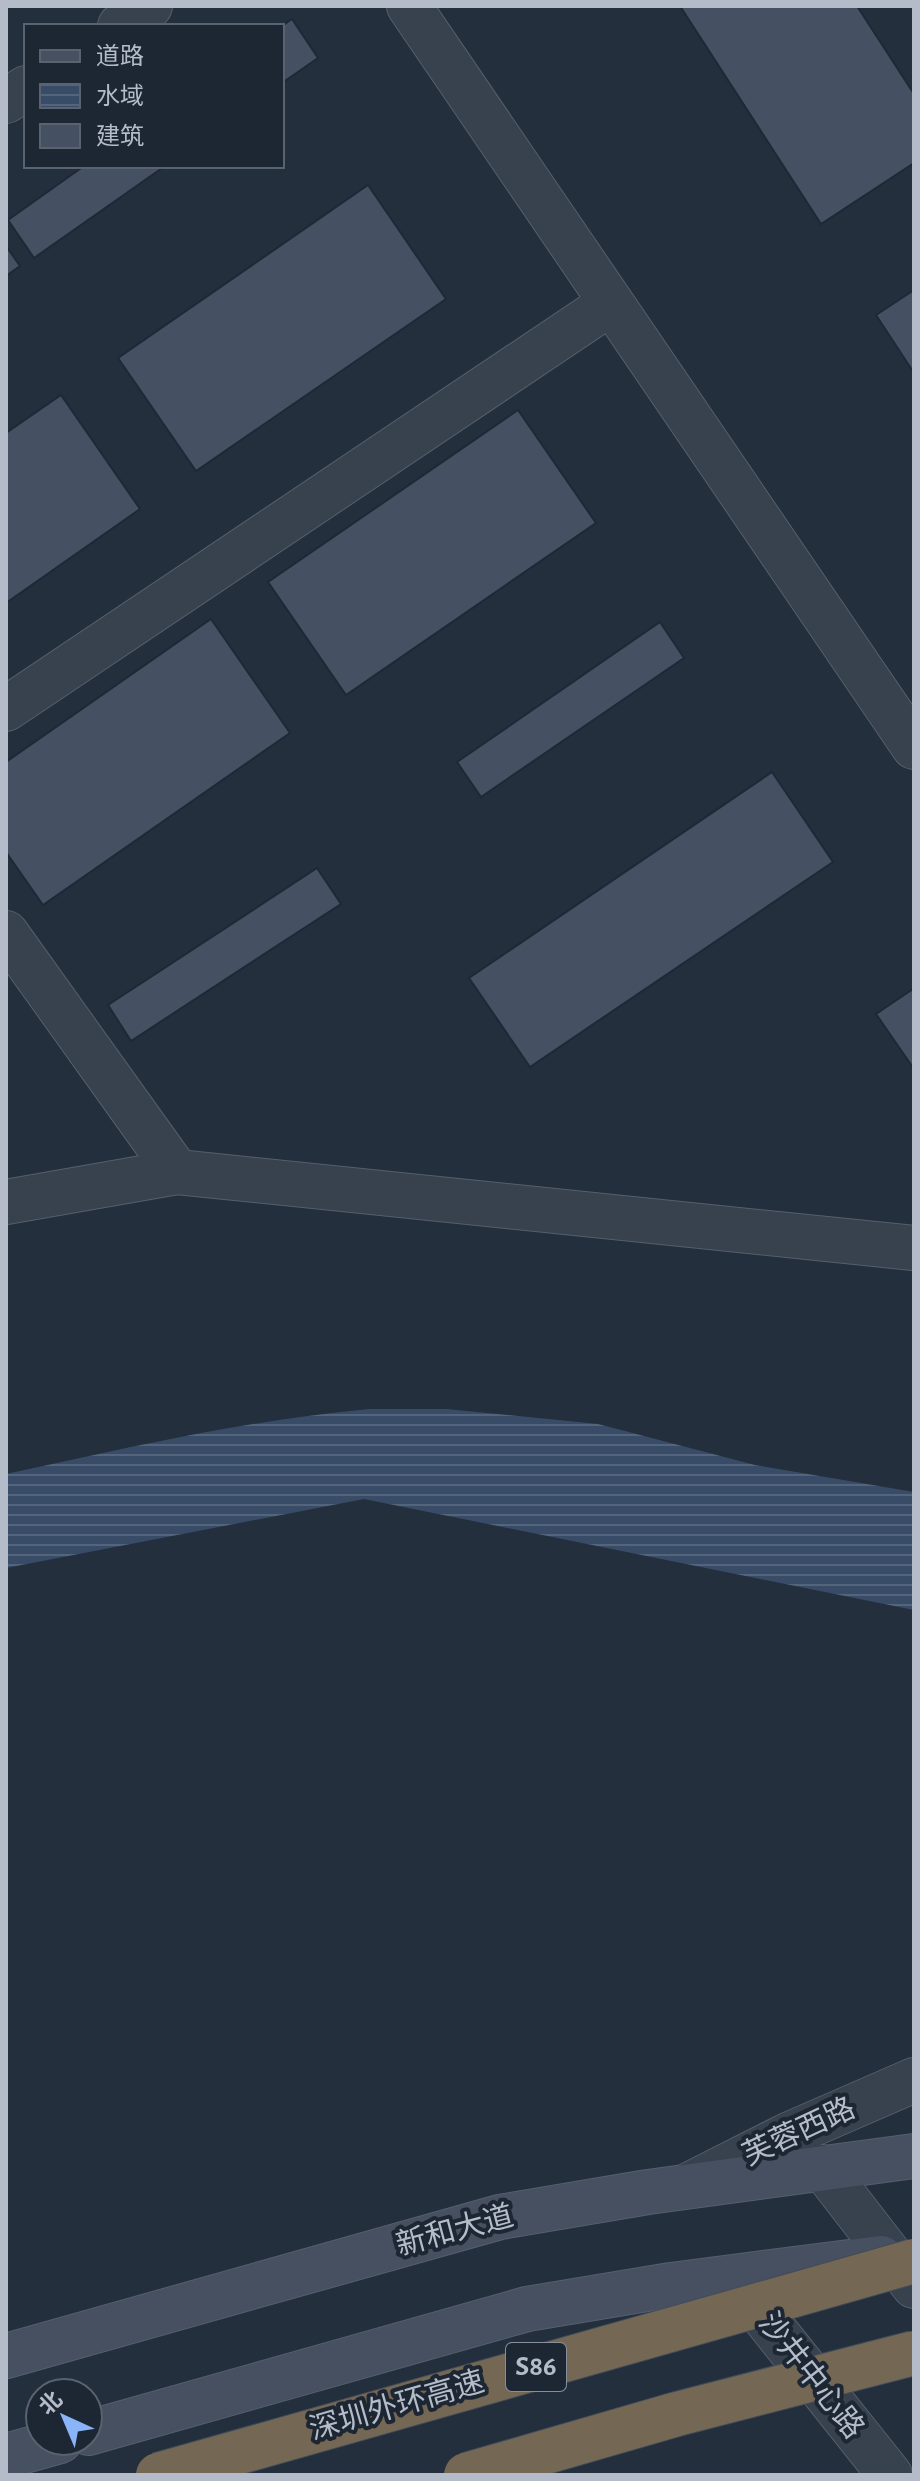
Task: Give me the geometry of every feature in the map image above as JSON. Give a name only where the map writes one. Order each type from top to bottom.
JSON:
[{"type":"highway","name":"深圳外环高速","points":[[158,2475],[908,2265]]},
{"type":"highway","points":[[466,2475],[677,2414],[914,2353]]},
{"type":"main road","name":"新和大道","points":[[6,2356],[500,2217],[686,2186],[914,2156]]},
{"type":"main road","points":[[104,2428],[527,2309],[732,2276],[908,2265]]},
{"type":"street","points":[[123,24],[150,6]]},
{"type":"street","points":[[409,6],[914,747]]},
{"type":"street","points":[[6,101],[24,89]]},
{"type":"street","points":[[6,709],[611,303]]},
{"type":"street","points":[[6,933],[177,1172]]},
{"type":"street","points":[[6,1202],[177,1172],[914,1248]]},
{"type":"street","name":"芙蓉西路","points":[[686,2186],[790,2134],[914,2080]]},
{"type":"street","points":[[822,2167],[908,2265]]},
{"type":"street","name":"沙井中心路","points":[[732,2276],[890,2475]]},
{"type":"water","points":[[370,1409],[446,1409],[598,1424],[755,1465],[914,1492],[914,1610],[364,1499],[6,1568],[6,1474],[232,1428]]},
{"type":"building","points":[[680,6],[857,6],[914,94],[914,163],[821,224]]},
{"type":"building","points":[[292,19],[318,58],[284,82],[284,25]]},
{"type":"building","points":[[81,168],[162,168],[34,258],[8,220]]},
{"type":"building","points":[[368,185],[446,299],[196,471],[118,358]]},
{"type":"building","points":[[6,246],[20,266],[6,276]]},
{"type":"building","points":[[914,290],[914,373],[876,315]]},
{"type":"building","points":[[61,395],[140,509],[6,603],[6,433]]},
{"type":"building","points":[[518,410],[596,523],[346,695],[268,582]]},
{"type":"building","points":[[211,619],[290,733],[43,905],[6,852],[6,762]]},
{"type":"building","points":[[660,622],[684,658],[481,797],[457,762]]},
{"type":"building","points":[[772,772],[833,862],[530,1067],[469,978]]},
{"type":"building","points":[[317,868],[341,904],[131,1041],[108,1005]]},
{"type":"building","points":[[914,990],[914,1069],[876,1014]]}]
